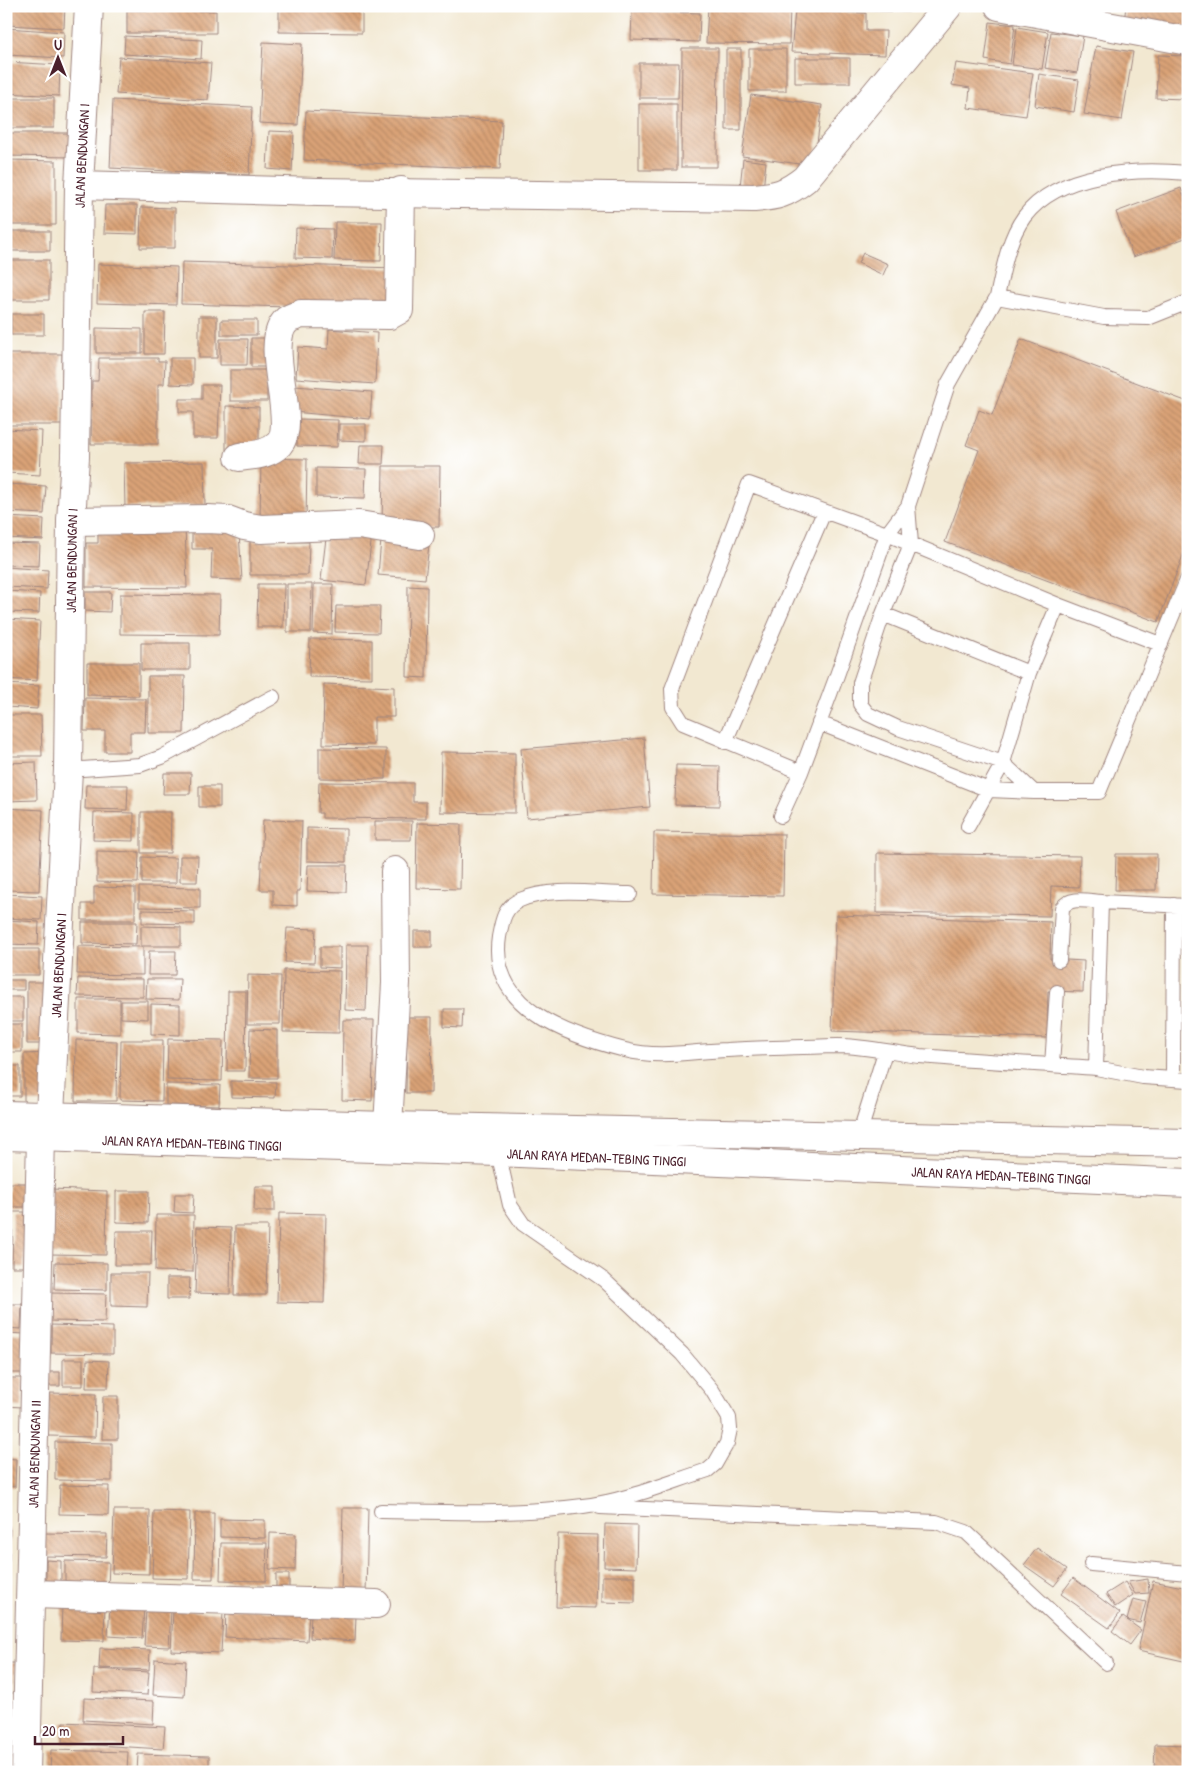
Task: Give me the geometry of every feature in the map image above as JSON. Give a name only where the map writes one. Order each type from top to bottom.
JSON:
[{"type":"main road","name":"JALAN BENDUNGAN I","points":[[46,1126],[68,770],[71,521],[75,457],[79,186],[90,6]]},
{"type":"main road","points":[[79,186],[318,192],[401,191],[754,198],[778,196],[790,191],[805,179],[948,6]]},
{"type":"main road","points":[[999,6],[1188,41]]},
{"type":"main road","points":[[239,457],[260,455],[273,448],[282,439],[285,417],[279,369],[279,334],[288,319],[301,314],[390,315],[399,310],[401,191]]},
{"type":"main road","points":[[71,521],[207,519],[228,520],[244,526],[261,529],[353,525],[420,535]]},
{"type":"main road","points":[[388,1126],[396,982],[395,870]]},
{"type":"main road","name":"JALAN RAYA MEDAN-TEBING TINGGI","points":[[6,1115],[46,1126],[498,1152],[1188,1183]]},
{"type":"main road","name":"JALAN RAYA MEDAN-TEBING TINGGI","points":[[6,1136],[46,1126],[388,1126],[1188,1143]]},
{"type":"main road","name":"JALAN BENDUNGAN II","points":[[26,1772],[46,1126]]},
{"type":"main road","points":[[32,1594],[376,1604]]},
{"type":"lane","points":[[781,816],[801,772],[863,607],[887,534],[908,506],[948,384],[997,296],[1008,250],[1024,217],[1055,190],[1085,179],[1149,170],[1188,174]]},
{"type":"lane","points":[[997,296],[1104,317],[1148,318],[1188,302]]},
{"type":"lane","points":[[801,772],[683,723],[674,707],[672,689],[749,484],[887,534],[1058,605],[1160,644]]},
{"type":"lane","points":[[908,506],[911,544],[883,614],[860,683],[860,704],[868,714],[898,728],[1003,763],[1034,792]]},
{"type":"lane","points":[[725,742],[824,512]]},
{"type":"lane","points":[[819,723],[989,790],[1099,792],[1188,578]]},
{"type":"lane","points":[[968,826],[1003,763],[1029,673],[1058,605]]},
{"type":"lane","points":[[883,614],[1029,673]]},
{"type":"lane","points":[[68,770],[140,765],[162,757],[214,727],[273,697]]},
{"type":"lane","points":[[630,894],[538,894],[518,901],[508,908],[502,918],[498,959],[506,983],[518,1001],[568,1034],[628,1051],[672,1056],[725,1050],[841,1046],[885,1052],[1096,1068],[1143,1078],[1188,1080]]},
{"type":"lane","points":[[1059,960],[1062,908],[1065,903],[1071,900],[1181,905],[1174,1079]]},
{"type":"lane","points":[[1096,1068],[1101,902]]},
{"type":"lane","points":[[1052,1065],[1057,992]]},
{"type":"lane","points":[[859,1135],[885,1052]]},
{"type":"lane","points":[[498,1152],[510,1204],[523,1224],[604,1280],[682,1354],[712,1390],[729,1418],[730,1429],[727,1443],[715,1464],[708,1470],[584,1506]]},
{"type":"lane","points":[[381,1511],[489,1513],[584,1506],[936,1522],[966,1532],[1106,1663]]},
{"type":"lane","points":[[1091,1564],[1188,1573]]},
{"type":"building","points":[[6,6],[65,6],[64,28],[6,25]]},
{"type":"building","points":[[279,6],[362,6],[362,33],[279,32]]},
{"type":"building","points":[[708,6],[790,6],[789,44],[706,43]]},
{"type":"building","points":[[811,6],[909,6],[909,12],[811,9]]},
{"type":"building","points":[[1126,6],[1188,6],[1188,32],[1124,22]]},
{"type":"building","points":[[127,10],[216,11],[216,33],[127,33]]},
{"type":"building","points":[[632,11],[700,13],[699,42],[631,40]]},
{"type":"building","points":[[795,11],[866,13],[866,31],[886,31],[885,55],[791,52]]},
{"type":"building","points":[[990,22],[1015,25],[1010,64],[985,60]]},
{"type":"building","points":[[1017,27],[1048,32],[1042,69],[1012,65]]},
{"type":"building","points":[[6,28],[64,32],[63,58],[6,55]]},
{"type":"building","points":[[1051,32],[1083,36],[1077,73],[1045,68]]},
{"type":"building","points":[[125,36],[202,40],[201,59],[124,54]]},
{"type":"building","points":[[263,42],[302,44],[298,125],[259,123]]},
{"type":"building","points":[[1096,46],[1133,52],[1122,120],[1084,114]]},
{"type":"building","points":[[682,48],[718,48],[717,167],[681,167]]},
{"type":"building","points":[[726,49],[741,49],[741,130],[726,130]]},
{"type":"building","points":[[749,49],[786,49],[786,91],[749,91]]},
{"type":"building","points":[[1158,55],[1186,56],[1184,99],[1156,98]]},
{"type":"building","points":[[119,57],[211,63],[208,100],[116,94]]},
{"type":"building","points":[[795,58],[850,58],[850,83],[795,83]]},
{"type":"building","points":[[6,62],[60,65],[59,96],[6,93]]},
{"type":"building","points":[[639,63],[679,63],[678,98],[639,98]]},
{"type":"building","points":[[956,63],[1033,73],[1026,116],[968,108],[970,88],[952,85]]},
{"type":"building","points":[[1039,74],[1079,80],[1074,112],[1035,106]]},
{"type":"building","points":[[751,95],[822,105],[814,166],[742,156]]},
{"type":"building","points":[[6,98],[54,98],[54,128],[6,128]]},
{"type":"building","points":[[113,100],[252,107],[249,175],[110,168]]},
{"type":"building","points":[[639,104],[677,104],[677,170],[639,170]]},
{"type":"building","points":[[306,111],[502,121],[500,169],[304,160]]},
{"type":"building","points":[[269,131],[294,132],[292,171],[267,169]]},
{"type":"building","points":[[6,133],[73,133],[73,157],[6,156]]},
{"type":"building","points":[[743,159],[766,162],[763,190],[740,187]]},
{"type":"building","points":[[10,160],[56,161],[56,225],[10,225]]},
{"type":"building","points":[[1181,188],[1188,207],[1188,237],[1133,257],[1116,212]]},
{"type":"building","points":[[105,205],[137,205],[137,234],[104,233]]},
{"type":"building","points":[[141,207],[175,208],[175,248],[140,248]]},
{"type":"building","points":[[335,222],[382,222],[381,261],[334,260]]},
{"type":"building","points":[[296,228],[333,229],[332,259],[295,258]]},
{"type":"building","points":[[6,231],[50,231],[50,251],[6,251]]},
{"type":"building","points":[[863,253],[888,264],[883,275],[858,263]]},
{"type":"building","points":[[6,260],[49,260],[49,300],[6,300]]},
{"type":"building","points":[[182,262],[397,268],[396,310],[181,304]]},
{"type":"building","points":[[98,264],[177,267],[176,305],[97,303]]},
{"type":"building","points":[[145,312],[165,312],[164,354],[145,354]]},
{"type":"building","points":[[11,314],[44,314],[44,335],[11,335]]},
{"type":"building","points":[[199,316],[217,316],[217,358],[199,358]]},
{"type":"building","points":[[221,320],[257,320],[257,335],[221,335]]},
{"type":"building","points":[[96,328],[142,329],[142,353],[96,353]]},
{"type":"building","points":[[329,329],[377,333],[375,384],[296,378],[298,347],[328,349]]},
{"type":"building","points":[[251,338],[268,338],[268,367],[251,367]]},
{"type":"building","points":[[220,339],[248,339],[247,365],[220,365]]},
{"type":"building","points":[[1021,339],[1188,402],[1188,542],[1158,622],[945,542],[979,450],[966,445],[979,410],[992,415]]},
{"type":"building","points":[[6,354],[62,354],[62,425],[6,425]]},
{"type":"building","points":[[99,358],[158,358],[158,361],[165,361],[164,384],[158,384],[158,444],[91,444],[92,381],[98,381]]},
{"type":"building","points":[[170,358],[193,358],[193,385],[170,384]]},
{"type":"building","points":[[230,370],[267,370],[267,401],[230,401]]},
{"type":"building","points":[[202,385],[220,385],[218,438],[193,438],[193,412],[179,412],[179,399],[202,399]]},
{"type":"building","points":[[295,386],[372,392],[370,419],[293,412]]},
{"type":"building","points":[[226,406],[259,407],[259,452],[226,451]]},
{"type":"building","points":[[297,419],[338,420],[337,447],[297,446]]},
{"type":"building","points":[[339,424],[366,424],[366,441],[339,440]]},
{"type":"building","points":[[6,429],[42,431],[40,475],[6,473]]},
{"type":"building","points":[[360,445],[384,445],[383,464],[359,464]]},
{"type":"building","points":[[261,458],[307,459],[306,522],[260,521]]},
{"type":"building","points":[[204,462],[205,505],[125,507],[124,463]]},
{"type":"building","points":[[383,466],[440,466],[439,527],[382,527]]},
{"type":"building","points":[[316,468],[366,469],[365,498],[316,497]]},
{"type":"building","points":[[6,484],[46,486],[44,514],[6,512]]},
{"type":"building","points":[[6,517],[44,519],[43,540],[6,538]]},
{"type":"building","points":[[98,523],[185,524],[187,588],[86,587],[86,543],[98,543]]},
{"type":"building","points":[[192,525],[239,532],[242,580],[211,579],[212,549],[192,549]]},
{"type":"building","points":[[327,530],[372,534],[366,585],[321,580]]},
{"type":"building","points":[[381,540],[429,545],[425,579],[378,575]]},
{"type":"building","points":[[250,541],[309,542],[308,575],[250,575]]},
{"type":"building","points":[[6,543],[40,544],[39,566],[6,565]]},
{"type":"building","points":[[6,567],[48,570],[47,589],[6,587]]},
{"type":"building","points":[[258,584],[284,584],[283,627],[257,627]]},
{"type":"building","points":[[287,584],[312,584],[311,632],[287,632]]},
{"type":"building","points":[[314,584],[333,584],[332,634],[313,633]]},
{"type":"building","points":[[408,586],[427,587],[426,678],[407,677]]},
{"type":"building","points":[[6,591],[40,593],[39,613],[6,612]]},
{"type":"building","points":[[85,592],[111,592],[110,612],[85,611]]},
{"type":"building","points":[[120,594],[220,595],[219,635],[120,634]]},
{"type":"building","points":[[336,606],[380,606],[379,633],[335,632]]},
{"type":"building","points":[[6,619],[40,621],[37,681],[6,679]]},
{"type":"building","points":[[310,639],[372,640],[372,678],[309,677]]},
{"type":"building","points":[[141,643],[190,643],[190,670],[141,670]]},
{"type":"building","points":[[87,663],[139,663],[139,696],[87,695]]},
{"type":"building","points":[[148,676],[185,676],[184,733],[148,733]]},
{"type":"building","points":[[6,684],[39,686],[37,709],[6,707]]},
{"type":"building","points":[[324,684],[394,687],[394,717],[374,717],[374,745],[323,744]]},
{"type":"building","points":[[85,698],[146,699],[145,732],[130,732],[130,752],[105,752],[105,731],[84,731]]},
{"type":"building","points":[[6,715],[41,715],[42,756],[6,756]]},
{"type":"building","points":[[644,738],[650,807],[527,818],[521,749]]},
{"type":"building","points":[[319,748],[386,749],[386,779],[319,778]]},
{"type":"building","points":[[441,752],[515,753],[515,813],[440,812]]},
{"type":"building","points":[[36,762],[37,800],[6,801],[6,763]]},
{"type":"building","points":[[676,765],[720,766],[719,806],[675,805]]},
{"type":"building","points":[[164,773],[191,773],[190,794],[163,794]]},
{"type":"building","points":[[319,782],[413,783],[413,802],[426,802],[426,819],[322,818],[322,813],[318,813]]},
{"type":"building","points":[[86,785],[128,785],[127,810],[85,809]]},
{"type":"building","points":[[199,786],[220,786],[220,807],[199,807]]},
{"type":"building","points":[[6,808],[43,810],[39,891],[6,890]]},
{"type":"building","points":[[94,812],[134,813],[134,841],[93,840]]},
{"type":"building","points":[[141,812],[171,812],[170,853],[141,853]]},
{"type":"building","points":[[263,820],[302,821],[300,891],[297,891],[297,906],[273,905],[273,890],[260,890]]},
{"type":"building","points":[[375,821],[412,821],[411,840],[375,840]]},
{"type":"building","points":[[417,823],[461,824],[460,889],[416,888]]},
{"type":"building","points":[[307,828],[346,829],[346,862],[307,861]]},
{"type":"building","points":[[654,832],[784,834],[783,896],[653,894]]},
{"type":"building","points":[[97,851],[139,852],[138,883],[97,882]]},
{"type":"building","points":[[877,853],[1080,856],[1079,887],[1051,886],[1050,916],[877,913]]},
{"type":"building","points":[[1116,854],[1157,854],[1156,890],[1115,890]]},
{"type":"building","points":[[180,856],[198,856],[197,882],[180,882]]},
{"type":"building","points":[[142,857],[176,858],[176,883],[142,883]]},
{"type":"building","points":[[308,865],[347,865],[346,892],[307,891]]},
{"type":"building","points":[[94,887],[135,888],[135,920],[82,920],[82,904],[94,904]]},
{"type":"building","points":[[139,887],[200,888],[200,908],[139,907]]},
{"type":"building","points":[[6,894],[42,896],[41,920],[6,918]]},
{"type":"building","points":[[142,910],[195,911],[195,924],[142,923]]},
{"type":"building","points":[[836,915],[1051,922],[1050,959],[1084,961],[1083,992],[1048,991],[1047,1038],[832,1031]]},
{"type":"building","points":[[6,920],[39,922],[38,945],[6,944]]},
{"type":"building","points":[[82,922],[137,922],[136,944],[82,943]]},
{"type":"building","points":[[141,926],[181,927],[181,946],[141,946]]},
{"type":"building","points":[[287,928],[316,929],[314,963],[285,962]]},
{"type":"building","points":[[414,931],[432,931],[432,947],[414,947]]},
{"type":"building","points":[[346,945],[368,945],[366,1011],[345,1010]]},
{"type":"building","points":[[78,946],[143,947],[143,975],[77,974]]},
{"type":"building","points":[[320,947],[340,947],[340,968],[320,967]]},
{"type":"building","points":[[6,949],[39,949],[39,975],[6,975]]},
{"type":"building","points":[[149,951],[176,951],[175,975],[148,975]]},
{"type":"building","points":[[284,970],[340,971],[339,1033],[283,1032]]},
{"type":"building","points":[[248,975],[281,976],[280,1024],[247,1024]]},
{"type":"building","points":[[78,978],[143,979],[143,997],[77,996]]},
{"type":"building","points":[[147,979],[180,979],[179,1000],[146,999]]},
{"type":"building","points":[[6,980],[24,980],[24,990],[6,990]]},
{"type":"building","points":[[27,982],[48,982],[48,1044],[27,1044]]},
{"type":"building","points":[[228,991],[246,991],[245,1071],[227,1071]]},
{"type":"building","points":[[6,997],[23,997],[23,1021],[6,1021]]},
{"type":"building","points":[[78,999],[120,999],[120,1034],[78,1033]]},
{"type":"building","points":[[121,1001],[148,1001],[148,1019],[121,1018]]},
{"type":"building","points":[[151,1004],[180,1005],[180,1035],[151,1034]]},
{"type":"building","points":[[444,1009],[463,1009],[462,1028],[444,1027]]},
{"type":"building","points":[[407,1017],[432,1017],[431,1093],[406,1093]]},
{"type":"building","points":[[343,1020],[374,1020],[372,1101],[342,1100]]},
{"type":"building","points":[[6,1024],[22,1024],[22,1052],[6,1052]]},
{"type":"building","points":[[250,1029],[277,1030],[277,1078],[249,1078]]},
{"type":"building","points":[[168,1039],[223,1040],[222,1081],[167,1080]]},
{"type":"building","points":[[76,1040],[117,1041],[116,1101],[75,1101]]},
{"type":"building","points":[[121,1040],[163,1040],[162,1101],[120,1100]]},
{"type":"building","points":[[47,1053],[47,1102],[24,1102],[24,1054]]},
{"type":"building","points":[[6,1066],[20,1066],[20,1096],[6,1096]]},
{"type":"building","points":[[231,1081],[276,1082],[275,1098],[231,1097]]},
{"type":"building","points":[[166,1084],[220,1085],[219,1106],[166,1105]]},
{"type":"building","points":[[9,1183],[26,1183],[25,1207],[8,1207]]},
{"type":"building","points":[[255,1186],[275,1186],[275,1211],[254,1211]]},
{"type":"building","points":[[50,1189],[107,1191],[106,1255],[49,1254]]},
{"type":"building","points":[[116,1191],[149,1191],[148,1223],[116,1222]]},
{"type":"building","points":[[175,1194],[194,1194],[193,1213],[174,1212]]},
{"type":"building","points":[[13,1212],[25,1212],[24,1267],[12,1267]]},
{"type":"building","points":[[279,1213],[326,1214],[324,1303],[277,1302]]},
{"type":"building","points":[[156,1215],[194,1215],[193,1272],[155,1271]]},
{"type":"building","points":[[235,1226],[268,1226],[266,1295],[234,1295]]},
{"type":"building","points":[[197,1227],[231,1228],[230,1294],[195,1293]]},
{"type":"building","points":[[116,1231],[152,1231],[151,1265],[115,1265]]},
{"type":"building","points":[[6,1238],[10,1238],[10,1266],[6,1266]]},
{"type":"building","points":[[55,1262],[107,1263],[107,1290],[54,1289]]},
{"type":"building","points":[[111,1273],[148,1273],[147,1307],[111,1306]]},
{"type":"building","points":[[167,1278],[190,1278],[189,1299],[167,1299]]},
{"type":"building","points":[[50,1293],[106,1294],[105,1322],[49,1321]]},
{"type":"building","points":[[6,1304],[22,1304],[21,1329],[6,1328]]},
{"type":"building","points":[[51,1325],[113,1327],[113,1354],[51,1353]]},
{"type":"building","points":[[6,1333],[25,1334],[24,1373],[6,1373]]},
{"type":"building","points":[[63,1359],[83,1359],[83,1386],[63,1386]]},
{"type":"building","points":[[87,1360],[109,1361],[108,1388],[86,1388]]},
{"type":"building","points":[[49,1372],[60,1372],[60,1386],[49,1386]]},
{"type":"building","points":[[6,1378],[22,1378],[22,1407],[6,1406]]},
{"type":"building","points":[[49,1393],[96,1394],[95,1437],[48,1436]]},
{"type":"building","points":[[103,1396],[118,1396],[118,1439],[102,1439]]},
{"type":"building","points":[[6,1412],[9,1412],[8,1434],[6,1434]]},
{"type":"building","points":[[55,1442],[112,1443],[112,1481],[55,1480]]},
{"type":"building","points":[[6,1458],[16,1459],[15,1487],[6,1486]]},
{"type":"building","points":[[60,1485],[109,1486],[108,1515],[59,1514]]},
{"type":"building","points":[[343,1508],[368,1508],[366,1594],[341,1594]]},
{"type":"building","points":[[114,1510],[150,1510],[149,1574],[112,1573]]},
{"type":"building","points":[[154,1511],[190,1512],[188,1579],[152,1578]]},
{"type":"building","points":[[195,1513],[214,1513],[213,1579],[194,1579]]},
{"type":"building","points":[[220,1519],[265,1520],[265,1538],[220,1537]]},
{"type":"building","points":[[605,1524],[637,1525],[636,1568],[604,1567]]},
{"type":"building","points":[[6,1529],[10,1529],[9,1560],[6,1560]]},
{"type":"building","points":[[44,1533],[107,1534],[106,1557],[43,1556]]},
{"type":"building","points":[[270,1533],[296,1534],[295,1570],[269,1569]]},
{"type":"building","points":[[558,1534],[598,1535],[596,1608],[556,1607]]},
{"type":"building","points":[[221,1543],[267,1543],[266,1581],[220,1580]]},
{"type":"building","points":[[1037,1548],[1067,1569],[1054,1586],[1024,1565]]},
{"type":"building","points":[[46,1560],[61,1561],[61,1591],[46,1591]]},
{"type":"building","points":[[65,1561],[109,1562],[108,1590],[65,1589]]},
{"type":"building","points":[[276,1574],[289,1574],[289,1597],[276,1596]]},
{"type":"building","points":[[602,1576],[635,1576],[635,1603],[602,1602]]},
{"type":"building","points":[[1073,1578],[1120,1613],[1109,1628],[1061,1594]]},
{"type":"building","points":[[1148,1579],[1149,1593],[1135,1594],[1128,1582]]},
{"type":"building","points":[[1153,1581],[1188,1588],[1188,1662],[1138,1651]]},
{"type":"building","points":[[1125,1582],[1133,1595],[1115,1607],[1106,1594]]},
{"type":"building","points":[[1133,1599],[1146,1602],[1140,1623],[1127,1620]]},
{"type":"building","points":[[62,1603],[105,1604],[104,1641],[61,1640]]},
{"type":"building","points":[[110,1606],[144,1608],[142,1638],[108,1636]]},
{"type":"building","points":[[226,1608],[309,1613],[307,1641],[225,1637]]},
{"type":"building","points":[[146,1609],[171,1610],[169,1647],[144,1646]]},
{"type":"building","points":[[173,1610],[223,1613],[221,1653],[171,1651]]},
{"type":"building","points":[[311,1613],[356,1615],[355,1641],[310,1638]]},
{"type":"building","points":[[1123,1617],[1141,1630],[1130,1645],[1112,1631]]},
{"type":"building","points":[[100,1648],[150,1650],[149,1670],[99,1668]]},
{"type":"building","points":[[155,1659],[186,1661],[184,1697],[153,1695]]},
{"type":"building","points":[[6,1663],[16,1663],[14,1693],[6,1693]]},
{"type":"building","points":[[94,1669],[149,1672],[147,1695],[93,1692]]},
{"type":"building","points":[[84,1698],[154,1701],[153,1724],[83,1720]]},
{"type":"building","points":[[6,1701],[14,1702],[13,1726],[6,1726]]},
{"type":"building","points":[[63,1722],[165,1727],[163,1749],[62,1743]]},
{"type":"building","points":[[1155,1744],[1188,1745],[1188,1772],[1154,1772]]},
{"type":"building","points":[[51,1750],[128,1752],[127,1772],[50,1772]]},
{"type":"building","points":[[138,1754],[209,1756],[209,1772],[137,1772]]}]
